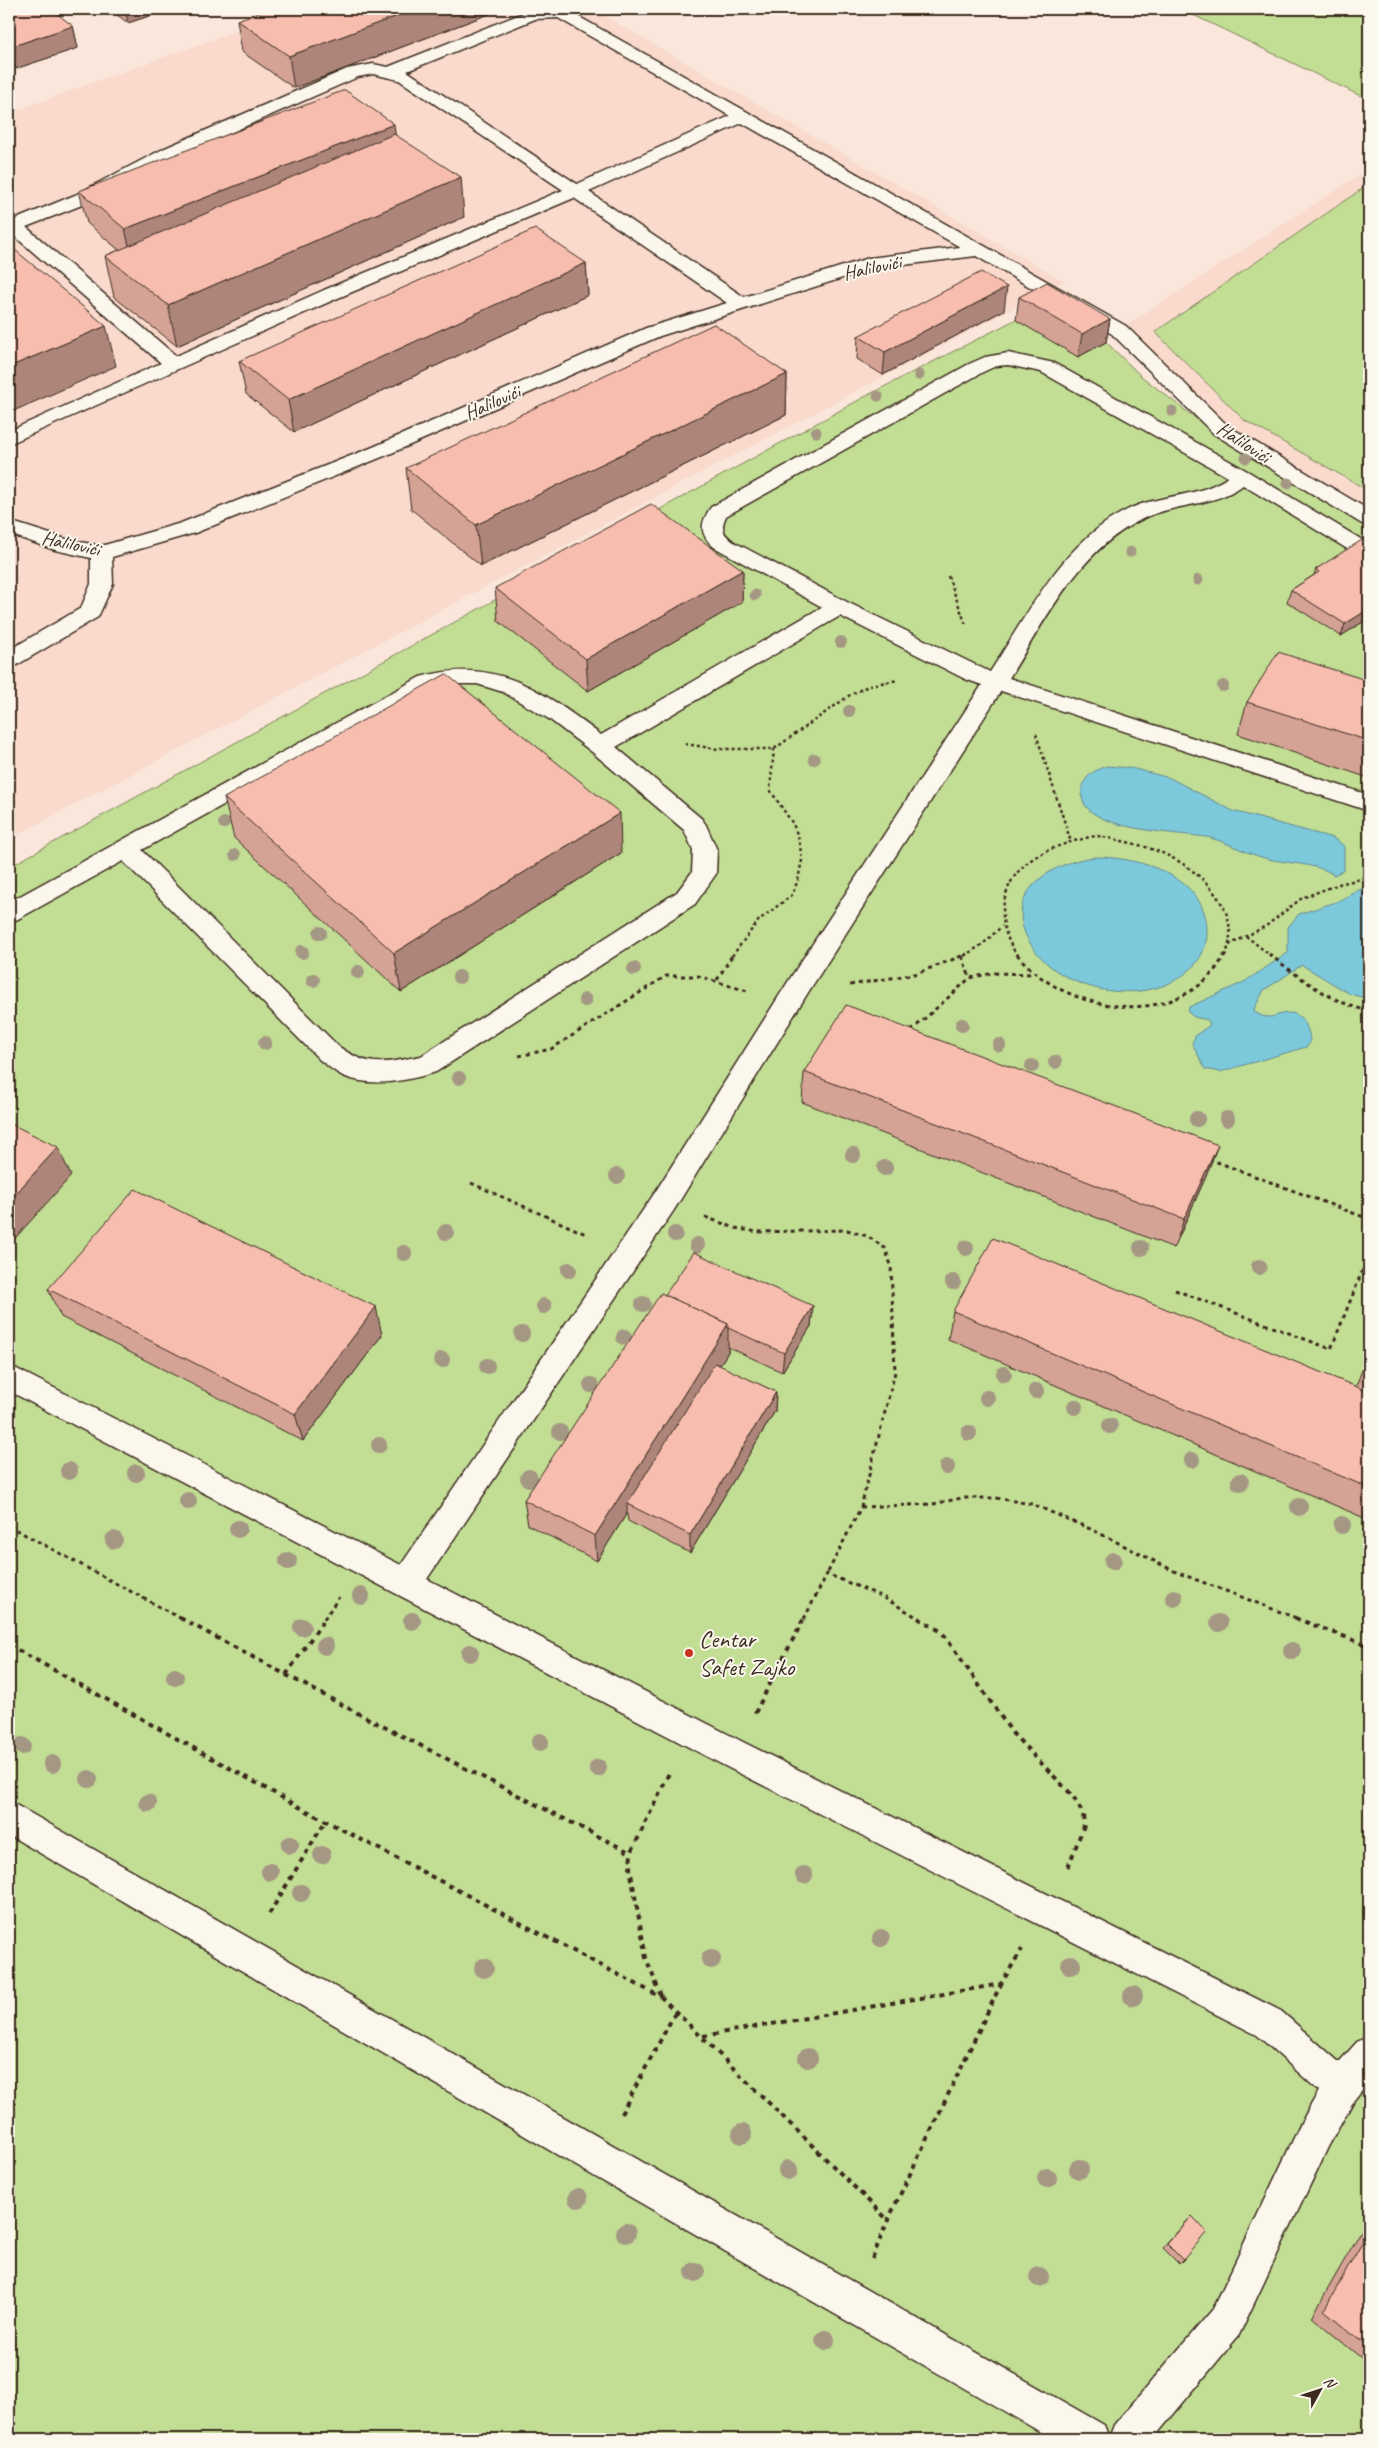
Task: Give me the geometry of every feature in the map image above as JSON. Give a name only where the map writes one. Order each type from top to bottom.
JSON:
[{"type":"street","name":"Halilovići","points":[[388,73],[532,14],[560,12],[1119,330],[1221,430],[1369,519]]},
{"type":"street","points":[[174,364],[11,227],[81,199],[171,152],[353,73],[373,70],[405,76],[741,304]]},
{"type":"street","points":[[9,438],[331,294],[576,191],[744,116]]},
{"type":"street","name":"Halilovići","points":[[9,526],[62,545],[101,553],[188,528],[242,508],[380,451],[653,332],[869,264],[981,250]]},
{"type":"street","points":[[1369,553],[1242,476],[1047,367],[1008,359],[992,361],[976,368],[718,512],[711,525],[713,536],[727,547],[838,607],[973,674],[1369,803]]},
{"type":"street","points":[[407,1584],[664,1202],[800,984],[994,681],[1078,556],[1100,535],[1122,521],[1165,503],[1217,492],[1242,476]]},
{"type":"street","points":[[9,660],[90,612],[102,584],[101,553]]},
{"type":"street","points":[[600,746],[838,607]]},
{"type":"street","points":[[9,913],[125,848],[428,682],[454,677],[477,677],[507,685],[551,708],[600,746],[694,825],[705,850],[704,874],[686,898],[428,1065],[384,1073],[350,1068],[329,1053],[125,848]]},
{"type":"street","points":[[9,1377],[690,1729],[734,1754],[1269,2023],[1341,2087]]},
{"type":"street","points":[[9,1817],[598,2158],[1090,2439]]},
{"type":"street","points":[[1128,2439],[1226,2322],[1314,2134],[1341,2087],[1369,2054]]},
{"type":"path","points":[[638,724],[652,733],[696,746],[718,749],[774,749],[850,695],[870,685],[901,680]]},
{"type":"path","points":[[1034,695],[1030,716],[1071,842]]},
{"type":"path","points":[[717,980],[737,947],[759,920],[792,895],[798,880],[802,860],[799,839],[793,824],[770,790],[774,749]]},
{"type":"path","points":[[1095,836],[1135,843],[1168,853],[1196,871],[1217,893],[1229,919],[1229,945],[1220,968],[1198,988],[1169,1001],[1135,1007],[1098,1003],[1064,992],[1034,974],[1013,950],[1002,926],[1003,898],[1016,872],[1040,853],[1071,842],[1095,836]]},
{"type":"path","points":[[1229,945],[1266,926],[1302,898],[1339,884],[1369,877]]},
{"type":"path","points":[[800,984],[853,985],[911,974],[962,956],[977,948],[1002,926]]},
{"type":"path","points":[[1246,936],[1298,975],[1351,1008],[1369,1011]]},
{"type":"path","points":[[962,956],[970,978]]},
{"type":"path","points":[[464,1043],[476,1049],[524,1056],[551,1049],[666,976],[686,973],[717,980],[787,1006]]},
{"type":"path","points":[[909,1033],[930,1012],[970,978],[993,973],[1034,974]]},
{"type":"path","points":[[1203,1157],[1369,1219]]},
{"type":"path","points":[[471,1183],[630,1254]]},
{"type":"path","points":[[664,1202],[735,1228],[757,1232],[846,1230],[867,1236],[885,1248],[891,1265],[895,1372],[861,1507],[734,1754]]},
{"type":"path","points":[[1175,1290],[1331,1349],[1369,1254]]},
{"type":"path","points":[[861,1507],[933,1504],[962,1498],[996,1498],[1032,1504],[1095,1531],[1176,1572],[1369,1646]]},
{"type":"path","points":[[9,1526],[286,1675],[631,1852]]},
{"type":"path","points":[[286,1675],[364,1561]]},
{"type":"path","points":[[827,1574],[881,1596],[942,1632],[1013,1734],[1073,1796],[1083,1814],[1084,1825],[1061,1886],[1044,1910],[1001,1984],[888,2220],[854,2304]]},
{"type":"path","points":[[9,1645],[326,1820],[661,1997],[676,2013],[703,2036],[744,2079],[888,2220]]},
{"type":"path","points":[[661,1997],[646,1958],[630,1868],[631,1852],[690,1729]]},
{"type":"path","points":[[244,1954],[326,1820]]},
{"type":"path","points":[[703,2036],[1001,1984]]},
{"type":"path","points":[[598,2158],[676,2013]]},
{"type":"shaded area","points":[[297,9],[592,9],[1064,281],[9,839],[9,113]]},
{"type":"shaded area","points":[[1369,169],[1369,519],[1221,430],[1119,330]]},
{"type":"green space","points":[[1181,9],[1369,9],[1369,100]]},
{"type":"green space","points":[[1369,184],[1369,491],[1244,420],[1155,332]]},
{"type":"green space","name":"Centar Safet Zajko","points":[[1044,305],[1106,342],[1141,376],[1212,431],[1369,527],[1369,2439],[9,2439],[9,867],[868,395]]},
{"type":"water","points":[[1107,766],[1131,768],[1170,778],[1233,811],[1333,838],[1344,846],[1344,870],[1334,875],[1309,865],[1261,857],[1211,838],[1154,831],[1108,821],[1091,812],[1082,799],[1084,783],[1088,777]]},
{"type":"water","points":[[1096,857],[1132,861],[1151,866],[1184,884],[1196,897],[1204,913],[1207,932],[1206,940],[1197,962],[1186,973],[1172,982],[1134,992],[1094,988],[1074,981],[1057,971],[1042,958],[1030,943],[1022,925],[1022,909],[1026,895],[1048,873],[1063,865]]},
{"type":"water","points":[[1363,888],[1369,888],[1369,999],[1350,994],[1302,965],[1264,990],[1254,1009],[1256,1013],[1266,1017],[1285,1013],[1299,1016],[1307,1028],[1310,1043],[1306,1047],[1220,1072],[1205,1069],[1192,1043],[1196,1035],[1210,1025],[1208,1020],[1194,1017],[1188,1012],[1189,1007],[1244,982],[1288,953],[1288,927],[1299,914],[1336,902]]},
{"type":"building","points":[[9,9],[51,9],[73,26],[10,47]]},
{"type":"building","points":[[269,9],[416,9],[289,56],[237,20]]},
{"type":"building","points":[[345,90],[394,124],[125,229],[79,191]]},
{"type":"building","points":[[394,134],[461,177],[168,305],[105,256]]},
{"type":"building","points":[[535,229],[586,263],[288,400],[239,361]]},
{"type":"building","points":[[9,245],[106,326],[9,367]]},
{"type":"building","points":[[981,272],[1007,287],[885,352],[858,336]]},
{"type":"building","points":[[1047,282],[1110,319],[1082,334],[1019,297]]},
{"type":"building","points":[[714,324],[787,374],[476,525],[406,468]]},
{"type":"building","points":[[651,504],[743,570],[586,659],[495,588]]},
{"type":"building","points":[[1365,538],[1369,541],[1369,609],[1345,624],[1291,590],[1319,572],[1316,569]]},
{"type":"building","points":[[1278,652],[1369,681],[1369,741],[1247,702]]},
{"type":"building","points":[[446,674],[620,813],[394,953],[224,798]]},
{"type":"building","points":[[846,1005],[1218,1145],[1184,1219],[804,1072]]},
{"type":"building","points":[[9,1123],[58,1147],[9,1201]]},
{"type":"building","points":[[135,1189],[376,1307],[295,1414],[48,1289]]},
{"type":"building","points":[[993,1238],[1369,1392],[1369,1488],[953,1311]]},
{"type":"building","points":[[694,1252],[813,1306],[784,1353],[728,1328],[728,1324],[665,1295]]},
{"type":"building","points":[[661,1293],[728,1324],[595,1536],[524,1500]]},
{"type":"building","points":[[715,1363],[776,1392],[690,1535],[627,1504]]},
{"type":"building","points":[[1369,1365],[1369,1383],[1363,1381]]},
{"type":"building","points":[[1192,2216],[1207,2232],[1183,2260],[1167,2244]]},
{"type":"building","points":[[1369,2231],[1369,2347],[1324,2310]]},
{"type":"place","name":"Centar Safet Zajko","points":[[689,1653]]}]
